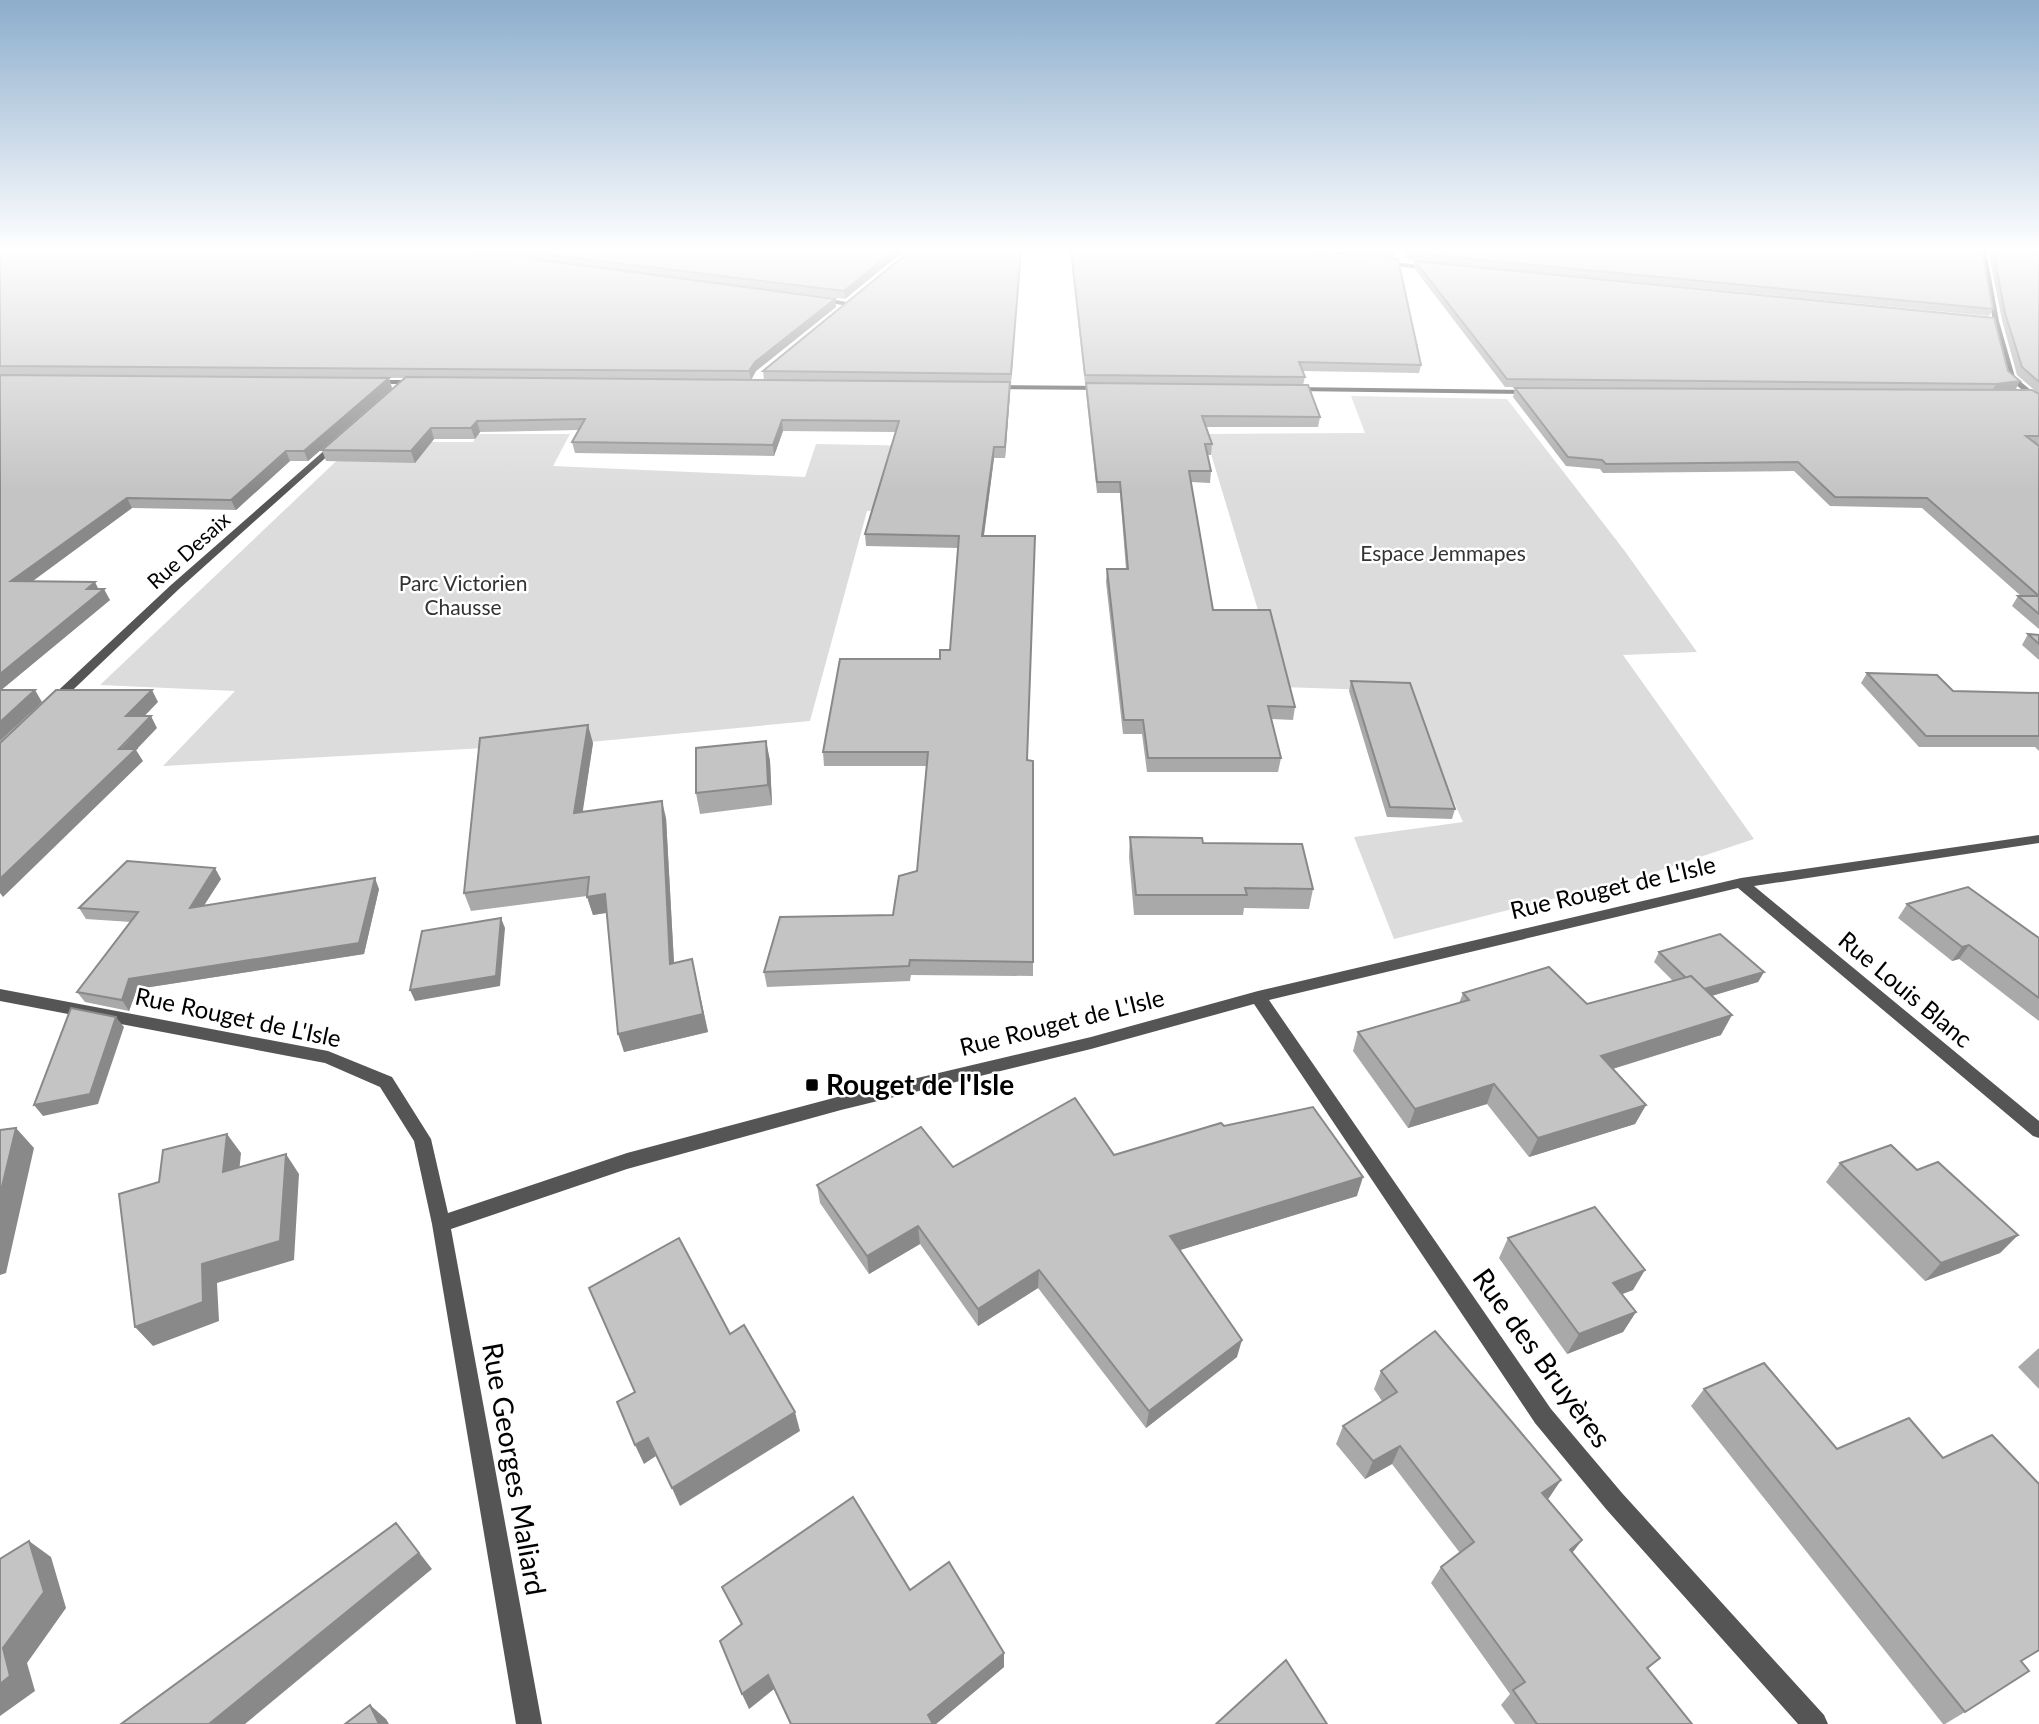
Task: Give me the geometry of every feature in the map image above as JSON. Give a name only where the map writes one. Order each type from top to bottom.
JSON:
[{"type":"street","points":[[1998,330],[2011,378],[2039,401]]},
{"type":"street","points":[[365,382],[434,382]]},
{"type":"street","points":[[387,399],[407,382]]},
{"type":"street","points":[[988,387],[1114,388]]},
{"type":"street","points":[[1281,389],[1546,392]]},
{"type":"street","points":[[2018,394],[2031,393]]},
{"type":"street","name":"Rue Desaix","points":[[39,716],[176,587],[347,435]]},
{"type":"street","name":"Rue Rouget de L'Isle","points":[[0,995],[328,1057],[386,1082],[422,1139],[441,1224],[627,1161],[841,1102],[1091,1043],[1258,998],[1741,883],[2039,839]]},
{"type":"street","name":"Rue Louis Blanc","points":[[1741,883],[2039,1131]]},
{"type":"street","name":"Rue des Bruyères","points":[[1258,998],[1543,1416],[1614,1501],[1815,1724]]},
{"type":"street","name":"Rue Georges Maliard","points":[[441,1224],[529,1724]]},
{"type":"green space","name":"Espace Jemmapes","points":[[1351,396],[1507,399],[1624,550],[1697,652],[1623,655],[1754,839],[1643,876],[1394,939],[1354,837],[1463,822],[1404,691],[1281,687],[1205,434],[1365,433]]},
{"type":"green space","name":"Parc Victorien Chausse","points":[[478,434],[570,434],[553,466],[805,477],[816,444],[925,446],[910,510],[867,511],[810,721],[590,742],[163,766],[235,691],[100,685],[349,449],[419,442],[473,442]]},
{"type":"building","points":[[0,330],[795,330],[755,362],[749,371],[0,366]]},
{"type":"building","points":[[813,330],[1015,330],[1011,374],[763,371]]},
{"type":"building","points":[[1080,330],[1414,330],[1421,365],[1299,362],[1305,377],[1085,375]]},
{"type":"building","points":[[1469,330],[1997,330],[2008,371],[2020,381],[1996,384],[1507,379]]},
{"type":"building","points":[[2010,330],[2039,330],[2039,382],[2022,367]]},
{"type":"building","points":[[0,375],[389,378],[304,451],[286,451],[231,500],[127,498],[11,581],[95,582],[87,589],[104,589],[0,674]]},
{"type":"building","points":[[406,377],[1010,382],[1005,447],[994,447],[982,536],[1035,536],[1027,760],[1033,761],[1033,962],[910,960],[909,966],[764,972],[780,917],[893,915],[899,876],[917,871],[928,752],[823,752],[840,659],[940,659],[940,650],[950,650],[959,536],[865,534],[899,421],[782,420],[773,445],[572,442],[585,419],[477,421],[471,428],[431,428],[411,451],[322,450]]},
{"type":"building","points":[[1086,383],[1308,385],[1320,417],[1202,416],[1212,444],[1205,444],[1211,471],[1189,471],[1213,610],[1270,610],[1295,707],[1268,706],[1281,758],[1148,758],[1143,720],[1124,720],[1107,569],[1128,569],[1120,482],[1097,482]]},
{"type":"building","points":[[1515,388],[2032,390],[2039,394],[2039,436],[2026,436],[2039,446],[2039,596],[1927,498],[1835,497],[1798,462],[1606,464],[1602,460],[1568,457]]},
{"type":"building","points":[[2018,596],[2039,596],[2039,614]]},
{"type":"building","points":[[2028,634],[2039,635],[2039,644]]},
{"type":"building","points":[[1867,673],[1937,675],[1953,691],[2039,693],[2039,736],[1926,736]]},
{"type":"building","points":[[1351,681],[1410,683],[1455,809],[1390,807]]},
{"type":"building","points":[[0,690],[35,690],[0,722]]},
{"type":"building","points":[[56,690],[152,690],[126,716],[151,716],[119,749],[136,749],[0,879],[0,743]]},
{"type":"building","points":[[588,725],[574,813],[662,801],[670,964],[692,959],[703,1014],[618,1034],[605,894],[587,897],[589,877],[464,893],[480,738]]},
{"type":"building","points":[[766,741],[768,785],[696,793],[696,748]]},
{"type":"building","points":[[1130,837],[1202,838],[1203,843],[1302,844],[1313,889],[1245,888],[1247,895],[1136,895]]},
{"type":"building","points":[[127,861],[215,868],[190,908],[375,878],[359,943],[129,979],[122,1000],[77,992],[138,912],[79,908]]},
{"type":"building","points":[[1968,887],[2039,938],[2039,998],[1969,945],[1962,947],[1907,904]]},
{"type":"building","points":[[501,918],[496,976],[410,990],[422,931]]},
{"type":"building","points":[[1720,934],[1764,972],[1704,989],[1691,976],[1686,978],[1659,952]]},
{"type":"building","points":[[1549,967],[1587,1004],[1691,976],[1732,1015],[1601,1056],[1646,1105],[1538,1138],[1494,1084],[1415,1109],[1358,1032],[1469,1000],[1463,993]]},
{"type":"building","points":[[71,1008],[116,1017],[90,1094],[34,1105]]},
{"type":"building","points":[[1075,1098],[1114,1155],[1221,1123],[1224,1126],[1313,1107],[1363,1177],[1170,1236],[1242,1340],[1149,1411],[1039,1270],[978,1309],[918,1226],[867,1256],[817,1185],[921,1127],[953,1167]]},
{"type":"building","points":[[16,1128],[0,1195],[0,1130]]},
{"type":"building","points":[[227,1134],[223,1172],[286,1154],[280,1241],[202,1264],[203,1302],[135,1327],[119,1194],[159,1182],[163,1150]]},
{"type":"building","points":[[1891,1145],[1917,1170],[1938,1162],[2018,1235],[1941,1263],[1840,1163]]},
{"type":"building","points":[[1595,1207],[1645,1270],[1613,1283],[1636,1312],[1579,1334],[1508,1238]]},
{"type":"building","points":[[679,1238],[730,1334],[744,1325],[795,1412],[672,1488],[648,1438],[635,1445],[617,1402],[635,1392],[589,1288]]},
{"type":"building","points":[[1435,1331],[1561,1480],[1542,1493],[1582,1540],[1570,1550],[1660,1658],[1647,1668],[1692,1724],[1537,1724],[1513,1690],[1525,1682],[1441,1567],[1474,1542],[1400,1446],[1373,1461],[1343,1426],[1397,1392],[1381,1371]]},
{"type":"building","points":[[1764,1363],[1837,1449],[1909,1418],[1943,1458],[1992,1435],[2039,1484],[2039,1650],[2021,1661],[2029,1671],[1965,1712],[1704,1389]]},
{"type":"building","points":[[853,1497],[910,1590],[949,1562],[1004,1653],[928,1715],[933,1724],[791,1724],[768,1675],[742,1694],[720,1641],[742,1624],[722,1587]]},
{"type":"building","points":[[396,1523],[419,1553],[209,1724],[121,1724]]},
{"type":"building","points":[[29,1541],[44,1592],[3,1648],[10,1676],[0,1684],[0,1559]]},
{"type":"building","points":[[1286,1660],[1327,1724],[1216,1724]]},
{"type":"building","points":[[370,1705],[379,1724],[345,1724]]},
{"type":"place","name":"Rouget de l'Isle","points":[[812,1085]]}]
